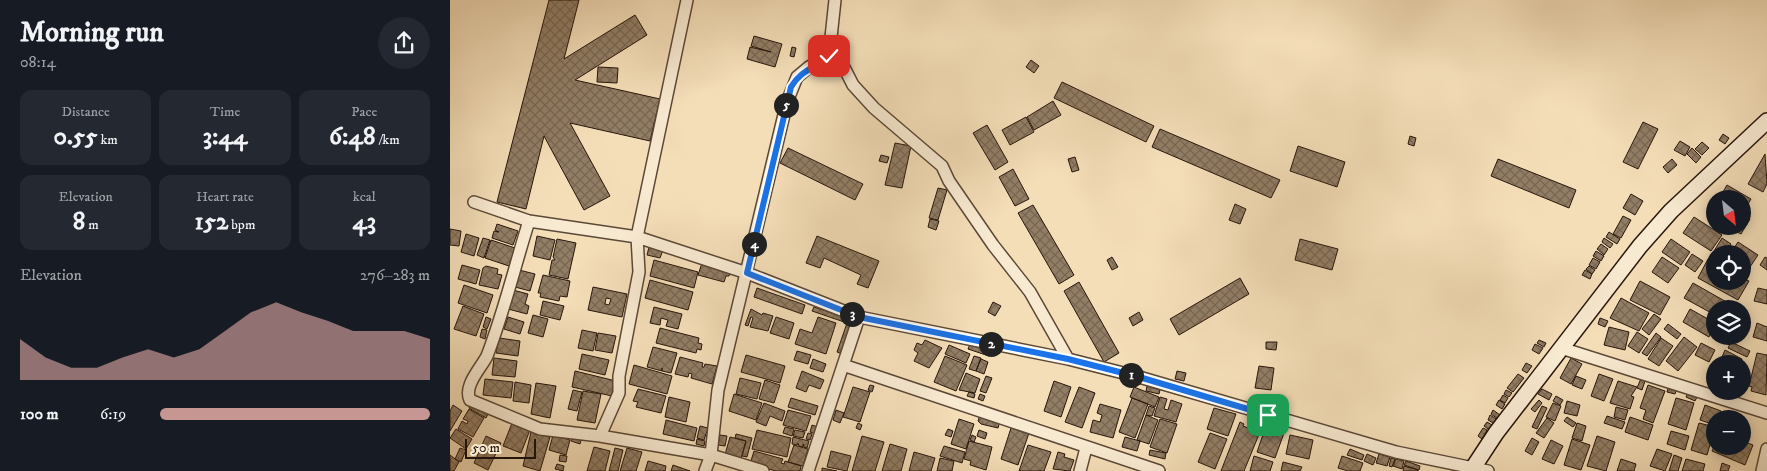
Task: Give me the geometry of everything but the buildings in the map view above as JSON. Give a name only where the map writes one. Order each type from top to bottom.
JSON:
[{"type":"main road","points":[[1472,469],[1496,433],[1640,246],[1671,212],[1766,124]]},
{"type":"street","points":[[600,436],[619,393],[619,376],[639,272],[637,238],[687,0]]},
{"type":"street","points":[[706,471],[711,455],[718,390],[791,87],[797,78],[809,67],[829,56],[836,0]]},
{"type":"street","points":[[832,44],[853,85],[874,108],[942,166],[949,182],[993,245],[1030,292],[1068,359]]},
{"type":"street","points":[[474,202],[529,220],[637,238],[747,273],[859,317],[1068,359],[1139,377],[1396,452],[1488,471]]},
{"type":"street","points":[[529,220],[486,356],[468,389],[470,400],[527,425],[711,455],[763,471]]},
{"type":"street","points":[[808,471],[859,317]]},
{"type":"street","points":[[1561,348],[1767,413]]},
{"type":"street","points":[[843,365],[1159,471]]},
{"type":"street","points":[[1080,471],[1086,448]]},
{"type":"street","points":[[1762,471],[1767,449]]},
{"type":"route","points":[[829,56],[809,67],[797,78],[791,87],[747,273],[859,317],[1068,359],[1139,377],[1268,415]]}]
